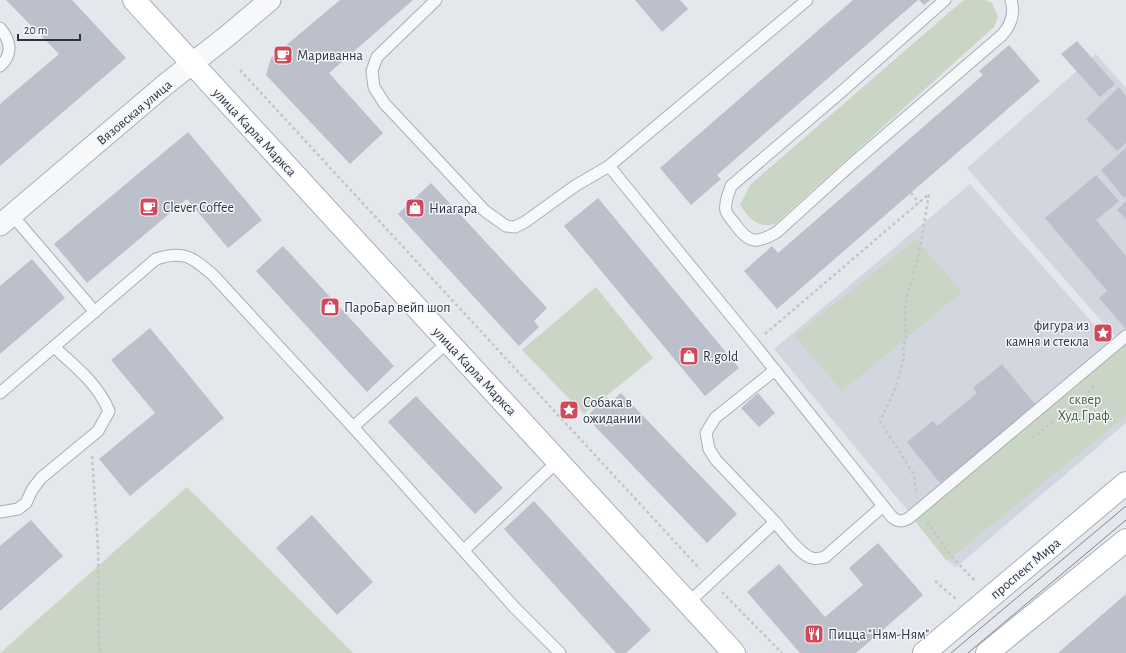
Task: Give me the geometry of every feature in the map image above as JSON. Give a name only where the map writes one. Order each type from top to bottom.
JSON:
[{"type":"street","name":"улица Карла Маркса","points":[[134,0],[734,653]]},
{"type":"street","name":"Вязовская улица","points":[[6,220],[192,63],[270,0]]},
{"type":"street","name":"проспект Мира","points":[[924,653],[1126,483]]},
{"type":"street","points":[[987,653],[1126,540]]},
{"type":"lane","points":[[436,0],[377,57],[372,71],[374,87],[384,104],[485,211],[506,226],[515,227],[525,222],[575,186],[609,166],[807,0]]},
{"type":"lane","points":[[945,0],[840,93],[731,186],[726,201],[726,210],[740,231],[747,238],[755,241],[764,240],[777,232],[852,164],[1002,35],[1008,29],[1012,19],[1013,7],[1011,0]]},
{"type":"lane","points":[[0,28],[10,48],[8,57],[0,66]]},
{"type":"lane","points":[[609,166],[896,521],[901,522],[909,518],[1126,336]]},
{"type":"lane","points":[[6,220],[95,312]]},
{"type":"lane","points":[[0,393],[156,259],[170,254],[184,255],[198,261],[213,275],[353,427],[515,608],[560,653]]},
{"type":"lane","points":[[353,427],[448,342]]},
{"type":"lane","points":[[0,512],[18,509],[26,503],[32,490],[41,478],[98,431],[109,411],[104,398],[95,389],[86,375],[54,347]]},
{"type":"lane","points":[[775,370],[715,418],[706,433],[709,449],[716,460],[803,553],[811,558],[825,558],[883,506]]},
{"type":"lane","points":[[464,550],[558,461]]},
{"type":"lane","points":[[688,603],[775,522]]},
{"type":"path","points":[[240,70],[711,581],[782,653]]},
{"type":"path","points":[[911,193],[919,203]]},
{"type":"path","points":[[754,344],[929,194],[919,254],[905,305],[906,338],[903,346],[904,358],[894,392],[880,421],[914,475],[918,510],[952,557],[978,583]]},
{"type":"path","points":[[83,443],[92,456],[98,546],[99,653]]},
{"type":"path","points":[[935,581],[956,600]]},
{"type":"shaded area","points":[[1096,54],[1126,88],[1126,349],[967,168]]},
{"type":"shaded area","points":[[970,184],[1126,361],[1126,423],[955,568],[774,349]]},
{"type":"green space","points":[[965,0],[986,0],[992,3],[998,17],[994,27],[775,224],[758,224],[750,218],[740,205],[750,185]]},
{"type":"green space","points":[[916,239],[962,292],[842,391],[794,336]]},
{"type":"green space","points":[[596,287],[653,358],[584,414],[522,350]]},
{"type":"green space","name":"сквер Худ.Граф.","points":[[1126,331],[1126,416],[947,561],[909,514]]},
{"type":"green space","points":[[187,487],[353,653],[0,653]]},
{"type":"building","points":[[6,0],[72,0],[126,58],[0,166],[0,104],[59,54]]},
{"type":"building","points":[[340,0],[413,0],[329,73],[383,133],[350,164],[266,75],[271,58]]},
{"type":"building","points":[[635,0],[680,0],[688,9],[662,32]]},
{"type":"building","points":[[853,0],[918,0],[717,175],[721,179],[691,205],[660,168]]},
{"type":"building","points":[[919,0],[930,0],[924,5]]},
{"type":"building","points":[[1077,41],[1115,84],[1100,97],[1061,54]]},
{"type":"building","points":[[1009,45],[1040,81],[777,309],[744,271],[772,246],[778,253],[983,75],[979,71]]},
{"type":"building","points":[[1119,87],[1126,96],[1126,143],[1117,151],[1086,119]]},
{"type":"building","points":[[188,132],[262,220],[228,248],[187,199],[87,283],[54,244]]},
{"type":"building","points":[[1126,148],[1126,196],[1124,198],[1101,170]]},
{"type":"building","points":[[1096,175],[1119,201],[1096,220],[1126,256],[1126,329],[1099,298],[1107,291],[1045,218]]},
{"type":"building","points":[[431,183],[547,308],[534,321],[539,327],[519,346],[398,214]]},
{"type":"building","points":[[598,198],[739,368],[705,396],[564,226]]},
{"type":"building","points":[[1126,201],[1126,219],[1117,210]]},
{"type":"building","points":[[283,246],[394,366],[367,392],[256,271]]},
{"type":"building","points":[[32,259],[65,298],[0,354],[0,286]]},
{"type":"building","points":[[150,328],[224,418],[130,496],[99,459],[155,413],[111,360]]},
{"type":"building","points":[[1002,364],[1036,405],[940,483],[907,442],[933,421],[937,426],[977,393],[973,388]]},
{"type":"building","points":[[621,393],[737,514],[707,543],[586,417],[607,397],[611,402]]},
{"type":"building","points":[[758,393],[775,413],[759,427],[741,408]]},
{"type":"building","points":[[416,396],[503,488],[475,514],[388,422]]},
{"type":"building","points":[[534,501],[651,630],[626,653],[616,653],[504,529]]},
{"type":"building","points":[[312,515],[373,582],[337,615],[276,548]]},
{"type":"building","points":[[31,520],[63,556],[0,611],[0,546]]},
{"type":"building","points":[[878,543],[923,595],[856,653],[800,653],[747,592],[779,564],[825,617],[863,585],[849,568]]},
{"type":"building","points":[[1126,594],[1126,653],[1058,653]]},
{"type":"tram line","points":[[951,653],[1126,506]]},
{"type":"tram line","points":[[968,653],[1126,520]]},
{"type":"place","name":"Мариванна","points":[[283,55]]},
{"type":"place","name":"Clever Coffee","points":[[149,207]]},
{"type":"place","name":"Ниагара","points":[[415,208]]},
{"type":"place","name":"ПароБар вейп шоп","points":[[330,307]]},
{"type":"place","name":"фигура из камня и стекла","points":[[1103,333]]},
{"type":"place","name":"R.gold","points":[[689,356]]},
{"type":"place","name":"Собака в ожидании","points":[[569,410]]},
{"type":"place","name":"Пицца \"Ням-Ням\"","points":[[814,634]]}]
